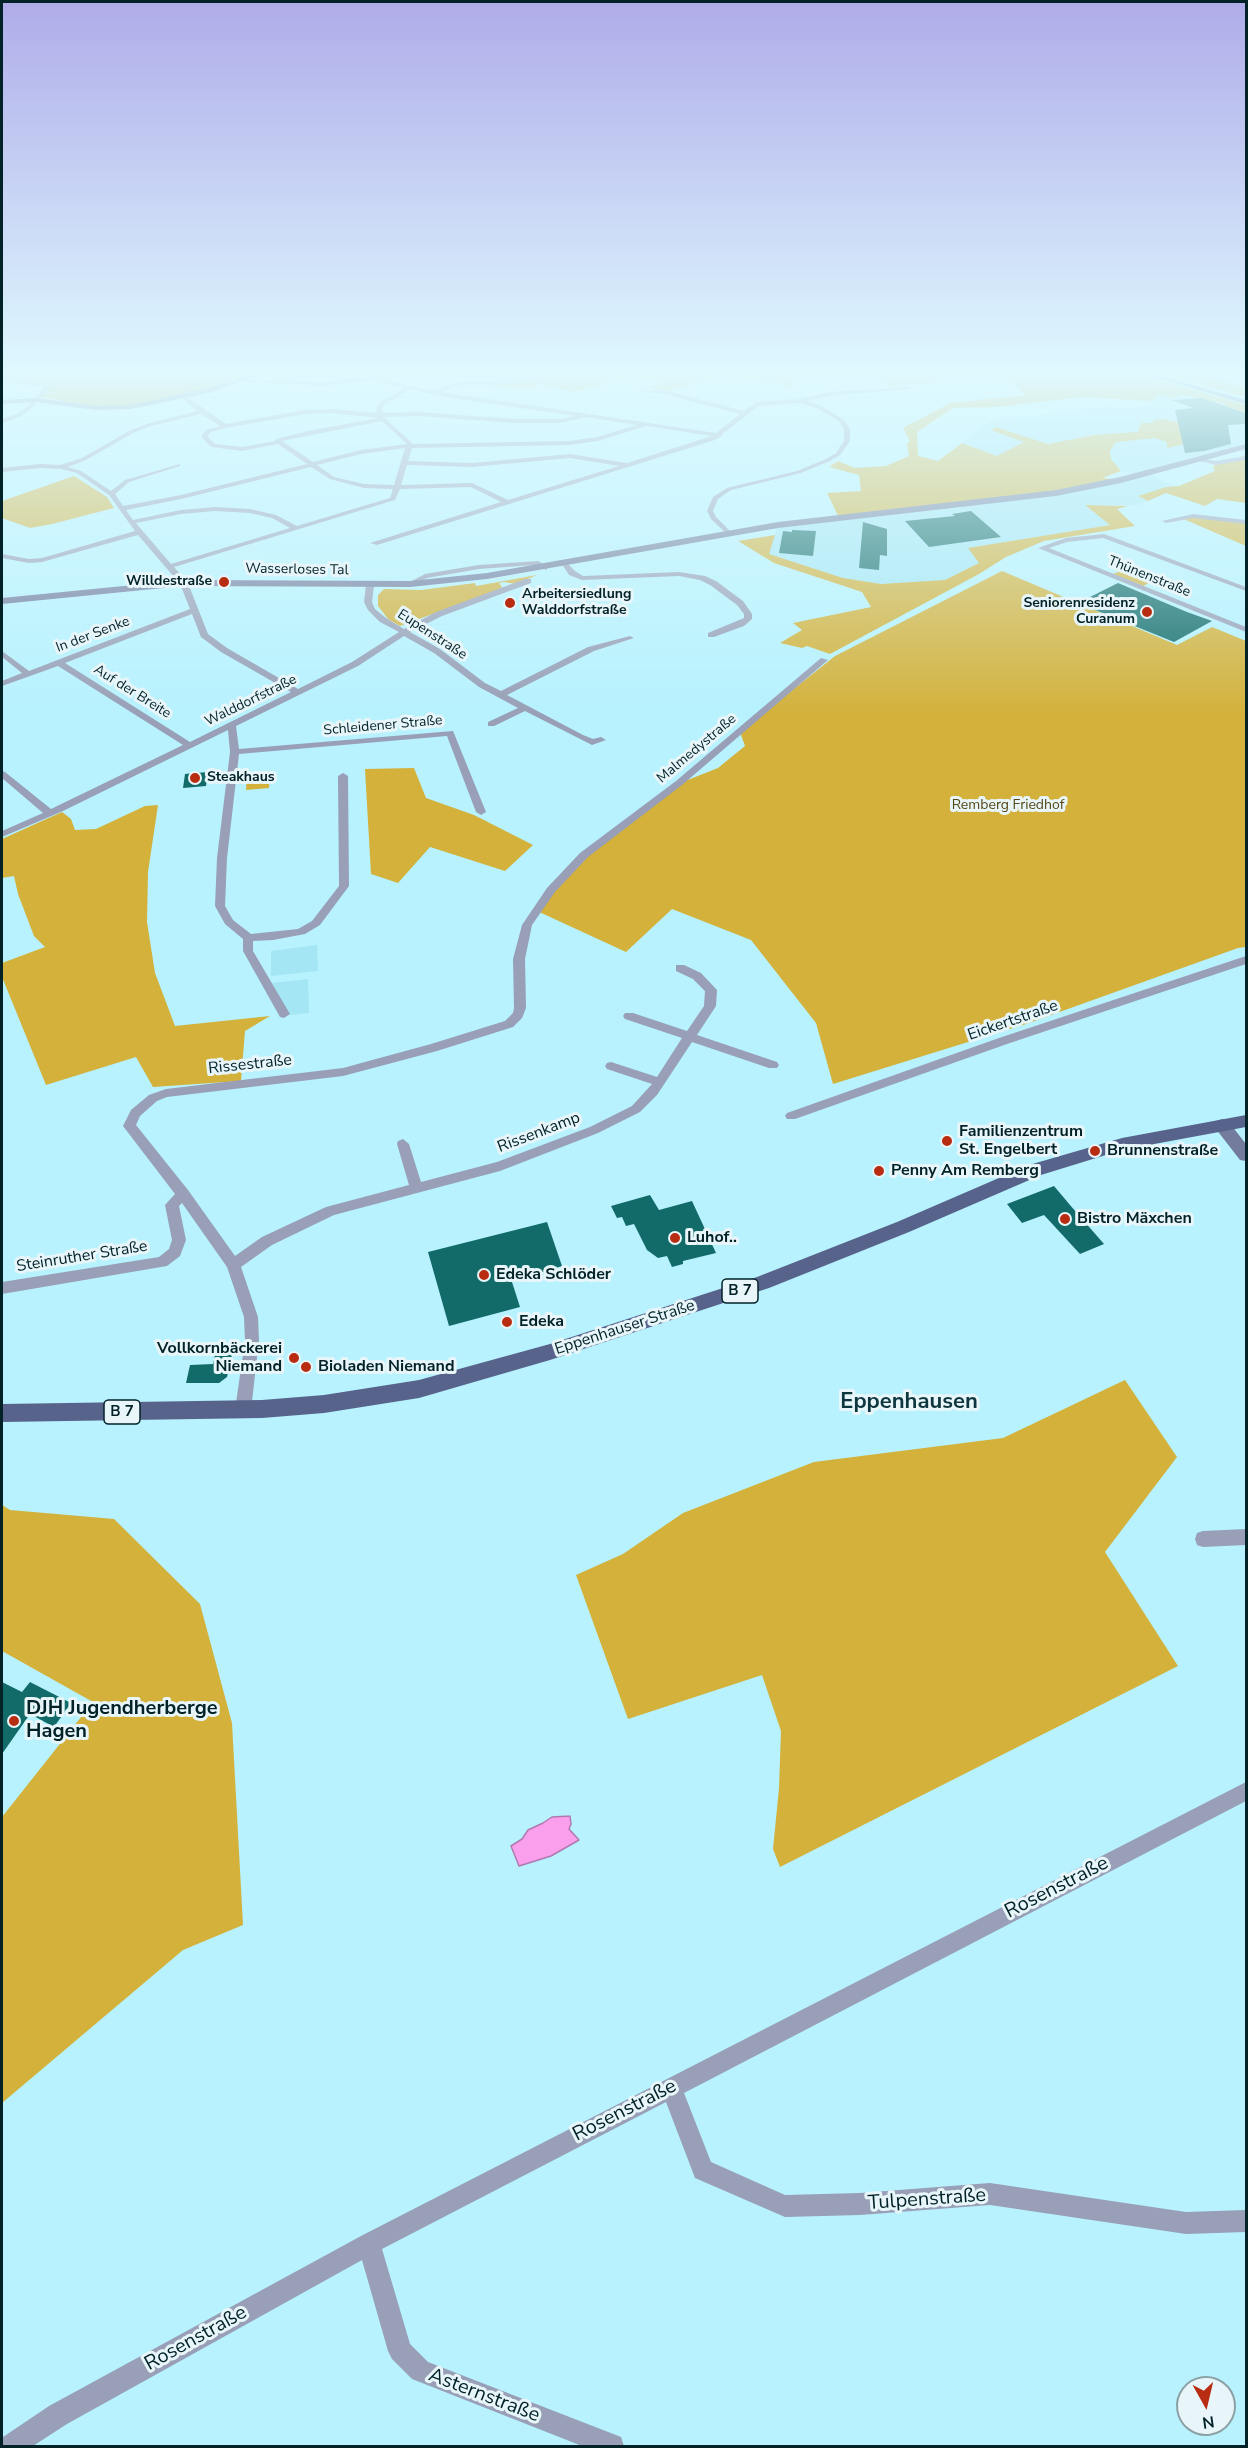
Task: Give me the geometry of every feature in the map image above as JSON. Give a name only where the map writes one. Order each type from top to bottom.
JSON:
[{"type":"main road","name":"Wasserloses Tal","points":[[2,601],[184,583],[370,585],[477,578],[544,568],[728,533],[1047,495],[1078,489]]},
{"type":"main road","name":"B 7","points":[[1222,1125],[1246,1121]]},
{"type":"main road","points":[[1222,1125],[1246,1155]]},
{"type":"main road","name":"Eppenhauser Straße","points":[[2,1413],[243,1410],[378,1397],[459,1379],[773,1279],[903,1227],[1035,1170],[1122,1144],[1222,1125]]},
{"type":"street","points":[[102,489],[111,494],[131,522],[184,583],[204,635],[224,650],[298,693]]},
{"type":"street","points":[[111,494],[117,489]]},
{"type":"street","points":[[121,508],[211,489]]},
{"type":"street","points":[[171,566],[389,501],[393,499],[397,489]]},
{"type":"street","points":[[481,489],[505,501]]},
{"type":"street","points":[[374,543],[504,504],[505,501],[545,489]]},
{"type":"street","points":[[728,533],[710,512],[715,498],[729,489]]},
{"type":"street","points":[[131,522],[214,508],[274,516],[296,528]]},
{"type":"street","points":[[1166,521],[1193,516],[1246,522]]},
{"type":"street","points":[[2,556],[29,561],[42,560],[140,532]]},
{"type":"street","name":"Thünenstraße","points":[[1246,589],[1104,536],[1066,540],[1042,548],[1246,630]]},
{"type":"street","points":[[566,564],[572,573],[582,578],[679,574],[702,578],[740,603],[748,614],[748,619],[741,624],[711,635]]},
{"type":"street","name":"Walddorfstraße","points":[[2,834],[191,746],[298,693],[355,664],[439,614],[506,586],[528,581]]},
{"type":"street","name":"Eupenstraße","points":[[370,585],[368,602],[372,609],[404,633],[437,651],[482,685],[500,695],[580,737],[592,741],[602,740]]},
{"type":"street","name":"In der Senke","points":[[2,684],[193,611]]},
{"type":"street","points":[[500,695],[591,649],[630,638]]},
{"type":"street","points":[[2,653],[28,674]]},
{"type":"street","name":"Malmedystraße","points":[[584,855],[679,783],[824,660]]},
{"type":"street","name":"Auf der Breite","points":[[58,662],[191,746]]},
{"type":"street","points":[[491,724],[525,708]]},
{"type":"street","points":[[232,726],[235,752],[222,858],[220,906],[229,922],[248,938],[273,937],[301,932],[316,923],[344,886],[343,776]]},
{"type":"street","name":"Schleidener Straße","points":[[235,752],[450,733],[481,812]]},
{"type":"street","points":[[2,774],[48,812]]},
{"type":"street","name":"Rissestraße","points":[[243,1410],[252,1340],[251,1317],[232,1265],[183,1194],[129,1126],[135,1113],[153,1098],[166,1093],[343,1072],[433,1048],[509,1024],[518,1016],[520,1008],[519,959],[527,925],[551,890],[584,855]]},
{"type":"street","points":[[248,938],[248,951],[284,1014]]},
{"type":"street","name":"Eickertstraße","points":[[791,1116],[1003,1041],[1246,960]]},
{"type":"street","name":"Rissenkamp","points":[[232,1265],[267,1240],[331,1211],[500,1166],[594,1130],[636,1109],[660,1082],[710,1006],[711,990],[697,976],[680,968]]},
{"type":"street","points":[[629,1016],[773,1065]]},
{"type":"street","points":[[611,1066],[660,1082]]},
{"type":"street","points":[[403,1144],[416,1188]]},
{"type":"street","name":"Steinruther Straße","points":[[2,1288],[162,1262],[175,1252],[178,1240],[172,1205],[183,1194]]},
{"type":"street","points":[[1203,1539],[1246,1537]]},
{"type":"street","name":"Rosenstraße","points":[[12,2446],[58,2415],[369,2244],[1246,1791]]},
{"type":"street","name":"Tulpenstraße","points":[[671,2086],[703,2170],[785,2206],[860,2204],[990,2194],[1186,2223],[1246,2221]]},
{"type":"street","name":"Asternstraße","points":[[369,2244],[400,2351],[420,2371],[612,2446]]},
{"type":"shaded area","points":[[1048,489],[1165,489],[1139,496],[1148,501],[1138,505],[1086,506],[1110,525],[969,548],[979,563],[945,580],[881,584],[843,578],[768,554],[778,525],[932,509]]},
{"type":"shaded area","points":[[317,945],[318,971],[271,976],[271,951]]},
{"type":"shaded area","points":[[308,979],[309,1013],[290,1015],[272,983]]},
{"type":"shaded area","points":[[570,1816],[569,1829],[579,1840],[551,1856],[519,1866],[511,1846],[522,1839],[528,1830],[552,1817]]},
{"type":"green space","points":[[36,489],[95,489],[107,497],[114,508],[30,528],[2,518],[2,501]]},
{"type":"green space","points":[[1075,489],[839,518],[827,493]]},
{"type":"green space","points":[[1159,489],[1246,489],[1246,503],[1217,499],[1205,506],[1166,493],[1148,501],[1138,496]]},
{"type":"green space","points":[[1085,505],[1128,506],[1117,509],[1135,526],[1044,541],[1006,557],[979,574],[830,654],[807,646],[802,648],[780,643],[802,630],[793,623],[871,607],[862,592],[774,563],[738,541],[775,535],[769,554],[843,578],[881,584],[945,580],[979,563],[968,548],[1110,525]]},
{"type":"green space","points":[[1193,516],[1246,522],[1246,546],[1181,518]]},
{"type":"green space","points":[[1132,566],[1161,577],[1143,586],[1113,574]]},
{"type":"green space","name":"Remberg Friedhof","points":[[1002,571],[1177,645],[1212,627],[1246,641],[1246,947],[1026,1024],[833,1084],[816,1023],[751,940],[672,909],[626,952],[537,911],[585,855],[680,783],[718,768],[745,746],[740,732],[835,656]]},
{"type":"green space","points":[[537,575],[516,584],[499,583],[501,589],[400,626],[388,619],[378,606],[378,595],[384,589],[421,590],[475,583],[476,586]]},
{"type":"green space","points":[[414,768],[426,798],[474,815],[533,845],[505,871],[430,847],[398,883],[371,874],[365,769]]},
{"type":"green space","points":[[270,771],[269,788],[246,790],[247,773]]},
{"type":"green space","points":[[158,805],[148,872],[147,922],[155,973],[175,1026],[270,1016],[245,1031],[241,1081],[153,1087],[136,1057],[46,1085],[2,977],[2,963],[45,947],[34,936],[18,894],[14,876],[2,878],[2,839],[62,812],[71,819],[75,830],[96,829],[145,806]]},
{"type":"green space","points":[[1125,1380],[1177,1457],[1105,1552],[1178,1666],[780,1867],[773,1849],[779,1788],[781,1731],[762,1675],[628,1719],[576,1575],[623,1554],[683,1513],[814,1462],[1003,1438]]},
{"type":"green space","points":[[2,1505],[10,1510],[114,1519],[200,1604],[232,1723],[243,1925],[183,1950],[2,2103],[2,1817],[93,1702],[2,1651]]},
{"type":"building","points":[[971,511],[1001,537],[929,547],[905,521],[955,516],[952,514]]},
{"type":"building","points":[[863,522],[887,529],[887,556],[880,555],[879,570],[859,568]]},
{"type":"building","points":[[792,530],[816,531],[813,556],[779,553],[783,531],[792,532]]},
{"type":"building","name":"Seniorenresidenz Curanum","points":[[1118,583],[1212,621],[1174,642],[1078,603]]},
{"type":"building","name":"Steakhaus","points":[[208,772],[206,786],[183,788],[185,774]]},
{"type":"building","name":"Bistro Mäxchen","points":[[1054,1186],[1104,1244],[1080,1254],[1044,1215],[1022,1223],[1007,1204]]},
{"type":"building","name":"Luhof..","points":[[650,1195],[659,1210],[692,1201],[716,1253],[683,1261],[683,1264],[672,1267],[667,1256],[658,1258],[647,1250],[634,1224],[626,1226],[622,1217],[617,1218],[611,1206]]},
{"type":"building","name":"Edeka Schlöder","points":[[547,1222],[562,1266],[512,1282],[520,1307],[449,1326],[428,1252]]},
{"type":"building","points":[[217,1346],[234,1346],[227,1377],[219,1383],[186,1383],[190,1365],[213,1364]]},
{"type":"building","name":"DJH Jugendherberge Hagen","points":[[2,1682],[22,1692],[30,1682],[71,1703],[54,1727],[30,1714],[2,1754]]},
{"type":"place","name":"Willdestraße","points":[[224,582]]},
{"type":"place","name":"Arbeitersiedlung Walddorfstraße","points":[[510,603]]},
{"type":"place","name":"Seniorenresidenz Curanum","points":[[1147,612]]},
{"type":"place","name":"Steakhaus","points":[[195,778]]},
{"type":"place","name":"Familienzentrum St. Engelbert","points":[[947,1141]]},
{"type":"place","name":"Brunnenstraße","points":[[1095,1151]]},
{"type":"place","name":"Penny Am Remberg","points":[[879,1171]]},
{"type":"place","name":"Bistro Mäxchen","points":[[1065,1219]]},
{"type":"place","name":"Luhof..","points":[[675,1238]]},
{"type":"place","name":"Edeka Schlöder","points":[[484,1275]]},
{"type":"place","name":"Edeka","points":[[507,1322]]},
{"type":"place","name":"Vollkornbäckerei Niemand","points":[[294,1358]]},
{"type":"place","name":"Bioladen Niemand","points":[[306,1367]]},
{"type":"place","name":"DJH Jugendherberge Hagen","points":[[14,1721]]},
{"type":"district","name":"Eppenhausen","points":[[909,1403]]}]
